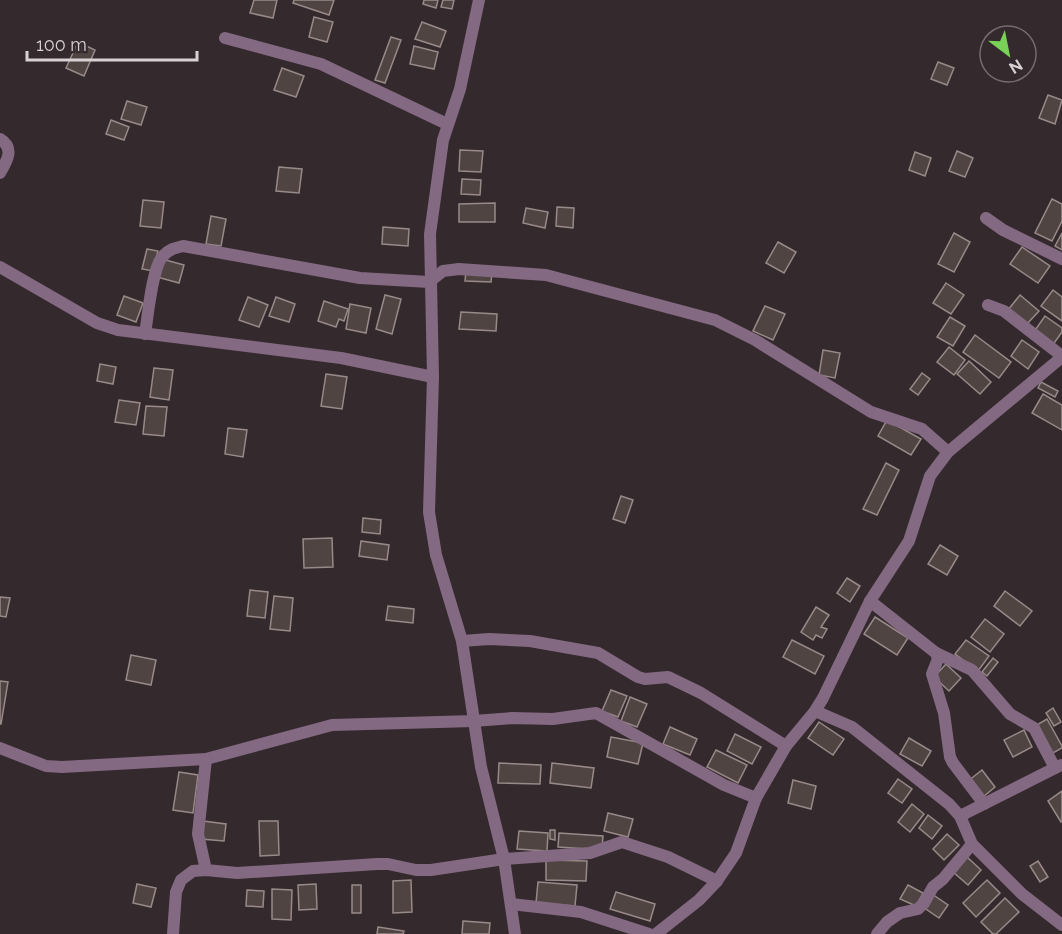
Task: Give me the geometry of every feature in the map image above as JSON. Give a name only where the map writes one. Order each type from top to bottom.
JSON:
[{"type":"street","points":[[479,0],[460,89],[447,124],[431,224],[429,282],[433,378],[429,512],[436,555],[462,641],[485,790],[504,859],[515,934]]},
{"type":"street","points":[[225,38],[321,64],[447,124]]},
{"type":"street","points":[[0,139],[6,142],[9,149],[9,155],[0,173]]},
{"type":"street","points":[[986,218],[1003,230],[1062,259]]},
{"type":"street","points":[[145,334],[156,270],[161,257],[171,248],[183,246],[360,278],[429,282],[443,271],[459,269],[546,275],[715,320],[755,340],[871,412],[922,429],[948,452]]},
{"type":"street","points":[[0,267],[97,324],[118,330],[341,358],[433,378]]},
{"type":"street","points":[[656,934],[699,900],[717,881],[736,853],[756,798],[786,746],[816,711],[870,601],[909,541],[930,476],[948,452],[1062,356],[1004,311],[988,305]]},
{"type":"street","points":[[870,601],[936,653],[972,670],[1010,714],[1031,725],[1059,766],[960,816]]},
{"type":"street","points":[[462,641],[489,639],[530,641],[598,653],[645,679],[668,677],[701,693],[786,746]]},
{"type":"street","points":[[936,653],[938,659],[932,674],[944,713],[950,757],[984,804]]},
{"type":"street","points":[[816,711],[852,727],[949,804],[960,816],[972,844],[1022,894],[1062,925]]},
{"type":"street","points":[[0,748],[46,766],[62,767],[206,759],[332,725],[512,718],[553,719],[596,713],[724,785],[756,798]]},
{"type":"street","points":[[206,759],[198,834],[206,870]]},
{"type":"street","points":[[172,934],[176,892],[180,880],[193,872],[206,870],[237,873],[388,864],[416,870],[504,859],[590,853],[622,842],[668,857],[717,881]]},
{"type":"street","points":[[877,934],[887,922],[900,914],[918,909],[933,887],[943,879],[972,844]]},
{"type":"street","points":[[511,904],[581,912],[649,934]]},
{"type":"building","points":[[254,0],[277,0],[273,18],[250,13]]},
{"type":"building","points":[[294,0],[334,0],[329,15],[293,3]]},
{"type":"building","points":[[424,0],[438,0],[436,8],[423,4]]},
{"type":"building","points":[[443,0],[454,0],[452,9],[441,7]]},
{"type":"building","points":[[314,17],[333,22],[327,42],[309,37]]},
{"type":"building","points":[[422,22],[446,31],[440,47],[415,39]]},
{"type":"building","points":[[391,37],[401,40],[385,83],[375,80]]},
{"type":"building","points":[[78,42],[95,50],[84,76],[66,68]]},
{"type":"building","points":[[414,46],[438,52],[434,69],[410,64]]},
{"type":"building","points":[[938,62],[954,68],[947,85],[931,79]]},
{"type":"building","points":[[282,68],[304,76],[296,97],[274,90]]},
{"type":"building","points":[[1048,95],[1062,100],[1055,124],[1039,118]]},
{"type":"building","points":[[127,101],[147,107],[141,125],[121,119]]},
{"type":"building","points":[[111,120],[129,127],[124,140],[106,134]]},
{"type":"building","points":[[460,150],[483,151],[481,172],[459,171]]},
{"type":"building","points":[[957,151],[973,158],[965,177],[949,171]]},
{"type":"building","points":[[915,152],[931,158],[925,176],[909,170]]},
{"type":"building","points":[[279,167],[302,169],[299,193],[276,191]]},
{"type":"building","points":[[462,179],[481,180],[480,195],[461,194]]},
{"type":"building","points":[[1052,199],[1062,204],[1062,221],[1052,241],[1035,233]]},
{"type":"building","points":[[143,200],[164,202],[161,228],[140,226]]},
{"type":"building","points":[[495,203],[495,222],[459,222],[459,204]]},
{"type":"building","points":[[557,207],[574,208],[573,228],[556,226]]},
{"type":"building","points":[[526,208],[548,212],[545,228],[523,223]]},
{"type":"building","points":[[211,216],[226,219],[221,246],[206,244]]},
{"type":"building","points":[[383,227],[409,229],[408,246],[382,244]]},
{"type":"building","points":[[954,233],[970,242],[954,272],[938,264]]},
{"type":"building","points":[[1062,233],[1062,250],[1055,246]]},
{"type":"building","points":[[778,242],[796,252],[784,273],[766,263]]},
{"type":"building","points":[[1022,247],[1050,266],[1038,283],[1010,264]]},
{"type":"building","points":[[147,249],[158,251],[153,271],[142,269]]},
{"type":"building","points":[[162,259],[184,265],[179,283],[157,277]]},
{"type":"building","points":[[466,271],[492,273],[491,282],[465,281]]},
{"type":"building","points":[[946,283],[964,295],[951,314],[933,303]]},
{"type":"building","points":[[1053,290],[1062,297],[1062,321],[1041,306]]},
{"type":"building","points":[[385,295],[401,299],[392,334],[376,329]]},
{"type":"building","points":[[1020,295],[1039,311],[1026,325],[1008,310]]},
{"type":"building","points":[[124,296],[143,303],[136,322],[117,315]]},
{"type":"building","points":[[248,297],[268,305],[259,327],[239,320]]},
{"type":"building","points":[[276,297],[295,304],[289,322],[269,316]]},
{"type":"building","points":[[324,301],[348,309],[344,321],[339,319],[336,327],[318,321]]},
{"type":"building","points":[[350,304],[371,308],[366,333],[346,329]]},
{"type":"building","points":[[765,306],[785,314],[773,340],[753,331]]},
{"type":"building","points":[[461,312],[497,314],[496,331],[459,329]]},
{"type":"building","points":[[1045,316],[1062,328],[1062,332],[1052,346],[1033,333]]},
{"type":"building","points":[[950,317],[965,326],[953,346],[937,337]]},
{"type":"building","points":[[975,335],[1011,362],[999,378],[963,352]]},
{"type":"building","points":[[1022,340],[1039,352],[1028,369],[1011,356]]},
{"type":"building","points":[[949,347],[965,360],[954,375],[937,362]]},
{"type":"building","points":[[823,350],[840,353],[835,378],[819,375]]},
{"type":"building","points":[[969,361],[991,382],[980,394],[957,374]]},
{"type":"building","points":[[100,364],[116,367],[113,384],[97,381]]},
{"type":"building","points":[[154,368],[173,370],[169,400],[150,397]]},
{"type":"building","points":[[922,373],[930,379],[918,395],[910,389]]},
{"type":"building","points":[[326,374],[347,377],[342,409],[321,406]]},
{"type":"building","points":[[1041,382],[1058,391],[1055,397],[1038,388]]},
{"type":"building","points":[[1043,394],[1062,405],[1062,430],[1032,413]]},
{"type":"building","points":[[119,400],[140,403],[136,425],[115,422]]},
{"type":"building","points":[[146,406],[167,407],[164,436],[143,434]]},
{"type":"building","points":[[887,420],[921,439],[911,455],[878,436]]},
{"type":"building","points":[[228,428],[247,430],[243,457],[225,454]]},
{"type":"building","points":[[886,463],[899,470],[877,515],[863,509]]},
{"type":"building","points":[[621,496],[633,500],[625,523],[613,519]]},
{"type":"building","points":[[363,518],[381,520],[380,534],[362,532]]},
{"type":"building","points":[[332,538],[333,567],[304,568],[303,539]]},
{"type":"building","points":[[361,541],[389,545],[387,560],[359,556]]},
{"type":"building","points":[[940,545],[958,556],[947,575],[928,564]]},
{"type":"building","points":[[847,578],[860,586],[850,602],[837,593]]},
{"type":"building","points":[[250,590],[268,592],[265,618],[247,616]]},
{"type":"building","points":[[1005,591],[1032,611],[1020,626],[994,606]]},
{"type":"building","points":[[274,596],[293,598],[290,631],[270,629]]},
{"type":"building","points":[[0,597],[10,598],[6,617],[0,616]]},
{"type":"building","points":[[388,606],[414,609],[413,623],[386,620]]},
{"type":"building","points":[[816,607],[829,615],[821,627],[827,629],[822,638],[816,635],[813,640],[801,632]]},
{"type":"building","points":[[875,617],[908,638],[897,655],[864,634]]},
{"type":"building","points":[[985,619],[1004,634],[990,652],[971,637]]},
{"type":"building","points":[[792,640],[824,656],[815,674],[783,657]]},
{"type":"building","points":[[966,640],[989,656],[978,671],[955,654]]},
{"type":"building","points":[[131,655],[156,660],[151,685],[126,680]]},
{"type":"building","points":[[993,658],[998,662],[987,676],[982,672]]},
{"type":"building","points":[[946,664],[961,678],[949,691],[934,677]]},
{"type":"building","points":[[0,681],[8,682],[1,724],[0,724]]},
{"type":"building","points":[[611,690],[627,696],[618,717],[602,711]]},
{"type":"building","points":[[630,697],[647,704],[637,727],[621,721]]},
{"type":"building","points":[[1053,708],[1061,722],[1054,726],[1046,713]]},
{"type":"building","points":[[1047,719],[1062,746],[1051,754],[1035,726]]},
{"type":"building","points":[[819,722],[844,739],[833,755],[808,738]]},
{"type":"building","points":[[670,727],[697,739],[690,755],[663,744]]},
{"type":"building","points":[[1024,730],[1032,747],[1013,757],[1004,740]]},
{"type":"building","points":[[735,734],[761,747],[752,764],[727,751]]},
{"type":"building","points":[[611,737],[643,743],[638,764],[607,757]]},
{"type":"building","points":[[909,738],[931,751],[922,766],[900,754]]},
{"type":"building","points":[[716,750],[747,765],[738,783],[707,767]]},
{"type":"building","points":[[499,763],[541,765],[540,784],[498,783]]},
{"type":"building","points":[[552,763],[594,768],[591,788],[550,783]]},
{"type":"building","points":[[982,770],[995,787],[982,798],[968,781]]},
{"type":"building","points":[[179,772],[198,775],[193,813],[173,810]]},
{"type":"building","points":[[898,779],[912,789],[902,803],[888,793]]},
{"type":"building","points":[[793,780],[816,786],[811,809],[788,803]]},
{"type":"building","points":[[1062,791],[1062,821],[1061,822],[1048,801]]},
{"type":"building","points":[[912,804],[924,814],[910,832],[898,822]]},
{"type":"building","points":[[608,813],[633,819],[628,837],[604,831]]},
{"type":"building","points":[[928,815],[942,826],[932,839],[919,828]]},
{"type":"building","points":[[203,821],[226,824],[224,841],[201,839]]},
{"type":"building","points":[[259,821],[278,821],[279,855],[260,856]]},
{"type":"building","points":[[550,830],[555,830],[555,840],[550,839]]},
{"type":"building","points":[[519,831],[548,833],[547,851],[517,849]]},
{"type":"building","points":[[559,833],[603,836],[602,850],[558,847]]},
{"type":"building","points":[[947,834],[959,845],[944,860],[933,849]]},
{"type":"building","points":[[967,857],[981,870],[968,885],[953,872]]},
{"type":"building","points":[[546,860],[587,861],[586,881],[546,880]]},
{"type":"building","points":[[1038,861],[1048,877],[1040,882],[1030,866]]},
{"type":"building","points":[[411,880],[412,912],[393,913],[393,881]]},
{"type":"building","points":[[987,880],[1000,893],[976,917],[963,903]]},
{"type":"building","points":[[538,882],[577,885],[575,906],[536,903]]},
{"type":"building","points":[[137,884],[156,888],[151,907],[133,903]]},
{"type":"building","points":[[316,884],[317,909],[299,910],[298,885]]},
{"type":"building","points":[[352,885],[361,885],[361,913],[352,913]]},
{"type":"building","points":[[908,885],[923,893],[916,906],[900,899]]},
{"type":"building","points":[[272,889],[292,890],[291,920],[272,919]]},
{"type":"building","points":[[247,890],[264,891],[263,907],[246,906]]},
{"type":"building","points":[[616,892],[655,904],[650,921],[610,909]]},
{"type":"building","points":[[932,894],[948,905],[939,918],[923,907]]},
{"type":"building","points":[[1005,898],[1019,912],[996,934],[993,934],[981,922]]},
{"type":"building","points":[[463,921],[490,923],[489,934],[462,934]]},
{"type":"building","points":[[378,927],[404,931],[403,934],[377,934]]}]
